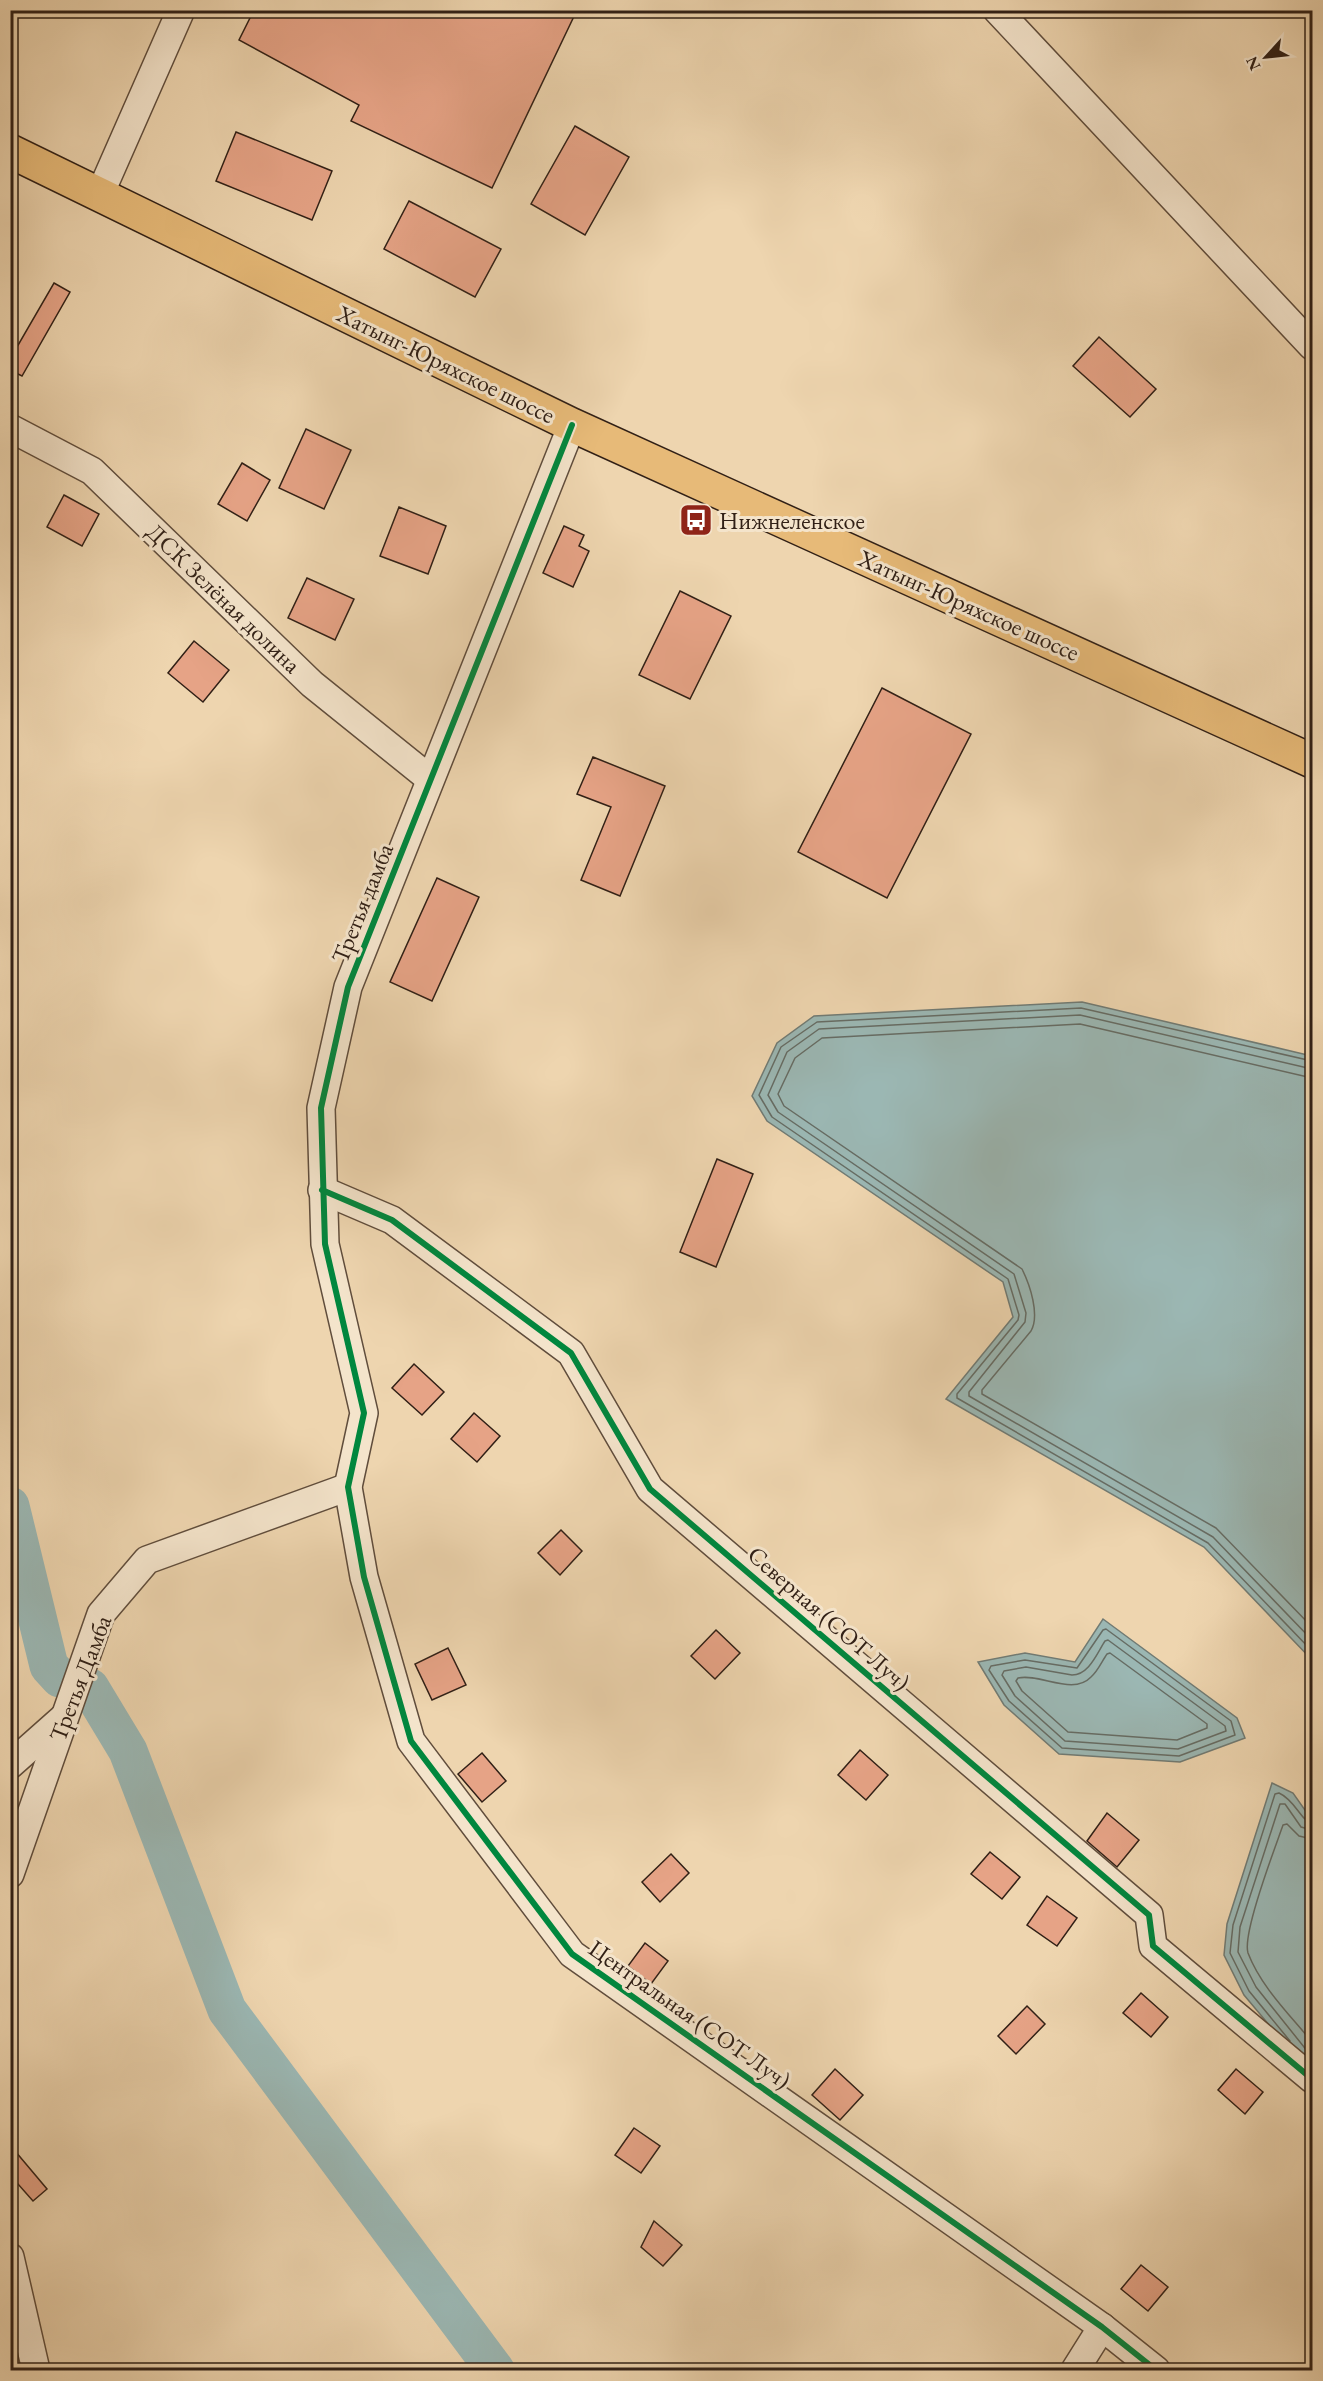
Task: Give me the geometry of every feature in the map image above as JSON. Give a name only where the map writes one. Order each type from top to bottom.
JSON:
[{"type":"main road","name":"Хатынг-Юряхское шоссе","points":[[10,151],[572,425],[1312,761]]},
{"type":"street","points":[[100,194],[181,10]]},
{"type":"street","points":[[997,10],[1312,346]]},
{"type":"street","name":"Третья дамба","points":[[348,1487],[364,1413],[325,1244],[321,1108],[348,987],[572,425]]},
{"type":"street","name":"ДСК Зелёная долина","points":[[10,428],[92,471],[312,684],[430,779]]},
{"type":"street","name":"Северная (СОТ Луч)","points":[[322,1190],[392,1220],[571,1353],[651,1489],[1149,1915],[1153,1946],[1312,2079]]},
{"type":"street","name":"Третья Дамба","points":[[10,1874],[101,1614],[147,1560],[348,1487]]},
{"type":"street","name":"Центральная (СОТ Луч)","points":[[348,1487],[364,1577],[411,1741],[572,1954],[1101,2327],[1156,2370]]},
{"type":"street","points":[[10,1765],[63,1718]]},
{"type":"street","points":[[10,2257],[29,2369]]},
{"type":"street","points":[[1075,2370],[1101,2327]]},
{"type":"water","points":[[1082,1002],[1312,1056],[1312,1660],[1204,1547],[946,1399],[1013,1317],[1003,1282],[767,1121],[752,1096],[777,1043],[814,1016]]},
{"type":"water","points":[[1103,1619],[1237,1718],[1245,1738],[1180,1762],[1059,1754],[1004,1705],[978,1662],[1025,1653],[1075,1662]]},
{"type":"water","points":[[1272,1783],[1293,1793],[1312,1820],[1312,2076],[1244,1995],[1224,1955],[1227,1924]]},
{"type":"building","points":[[254,10],[577,10],[492,188],[351,121],[359,105],[239,40]]},
{"type":"building","points":[[575,126],[629,157],[585,235],[531,204]]},
{"type":"building","points":[[236,132],[332,171],[312,220],[216,181]]},
{"type":"building","points":[[409,201],[501,249],[475,297],[384,249]]},
{"type":"building","points":[[54,283],[70,292],[22,376],[10,370],[10,359]]},
{"type":"building","points":[[1099,337],[1156,389],[1130,417],[1073,366]]},
{"type":"building","points":[[306,429],[351,450],[324,509],[279,488]]},
{"type":"building","points":[[242,463],[270,480],[247,521],[218,504]]},
{"type":"building","points":[[64,495],[99,514],[82,546],[47,527]]},
{"type":"building","points":[[399,507],[446,526],[428,574],[380,556]]},
{"type":"building","points":[[564,526],[584,535],[579,546],[589,551],[573,587],[543,573]]},
{"type":"building","points":[[307,578],[354,599],[335,640],[288,618]]},
{"type":"building","points":[[680,591],[731,616],[690,699],[639,675]]},
{"type":"building","points":[[194,641],[229,670],[203,702],[168,673]]},
{"type":"building","points":[[882,688],[971,734],[887,898],[798,852]]},
{"type":"building","points":[[593,757],[665,786],[620,896],[581,880],[611,807],[577,794]]},
{"type":"building","points":[[437,878],[479,897],[432,1001],[390,982]]},
{"type":"building","points":[[717,1159],[753,1174],[716,1267],[680,1252]]},
{"type":"building","points":[[414,1364],[444,1392],[422,1415],[392,1388]]},
{"type":"building","points":[[474,1413],[500,1436],[477,1462],[451,1439]]},
{"type":"building","points":[[561,1530],[582,1551],[560,1575],[538,1553]]},
{"type":"building","points":[[716,1630],[740,1653],[715,1679],[691,1656]]},
{"type":"building","points":[[448,1648],[466,1685],[432,1700],[415,1664]]},
{"type":"building","points":[[860,1750],[888,1775],[866,1800],[838,1775]]},
{"type":"building","points":[[482,1753],[506,1781],[482,1802],[458,1774]]},
{"type":"building","points":[[1107,1813],[1139,1840],[1117,1867],[1087,1841]]},
{"type":"building","points":[[990,1852],[1020,1877],[1002,1899],[971,1874]]},
{"type":"building","points":[[671,1854],[689,1873],[660,1902],[642,1882]]},
{"type":"building","points":[[1047,1896],[1077,1918],[1057,1946],[1027,1925]]},
{"type":"building","points":[[645,1943],[668,1961],[651,1984],[628,1966]]},
{"type":"building","points":[[1141,1993],[1168,2017],[1151,2037],[1123,2013]]},
{"type":"building","points":[[1027,2006],[1045,2024],[1016,2054],[998,2036]]},
{"type":"building","points":[[835,2069],[863,2095],[840,2120],[812,2095]]},
{"type":"building","points":[[1236,2069],[1263,2092],[1245,2114],[1218,2090]]},
{"type":"building","points":[[634,2128],[660,2146],[641,2173],[615,2155]]},
{"type":"building","points":[[10,2145],[47,2189],[33,2201],[10,2175]]},
{"type":"building","points":[[654,2221],[682,2245],[663,2266],[641,2247]]},
{"type":"building","points":[[1141,2265],[1168,2287],[1148,2311],[1121,2289]]},
{"type":"waterway","points":[[10,1506],[49,1666],[60,1678]]},
{"type":"waterway","points":[[90,1688],[128,1751],[227,2010],[495,2370]]},
{"type":"cycle path","points":[[572,425],[348,987],[321,1108],[325,1244],[364,1413],[348,1487],[364,1577],[411,1741],[572,1954],[1102,2327],[1156,2370]]},
{"type":"cycle path","points":[[322,1190],[392,1220],[571,1353],[650,1489],[1149,1915],[1153,1946],[1312,2079]]},
{"type":"place","name":"Нижнеленское","points":[[696,520]]}]
